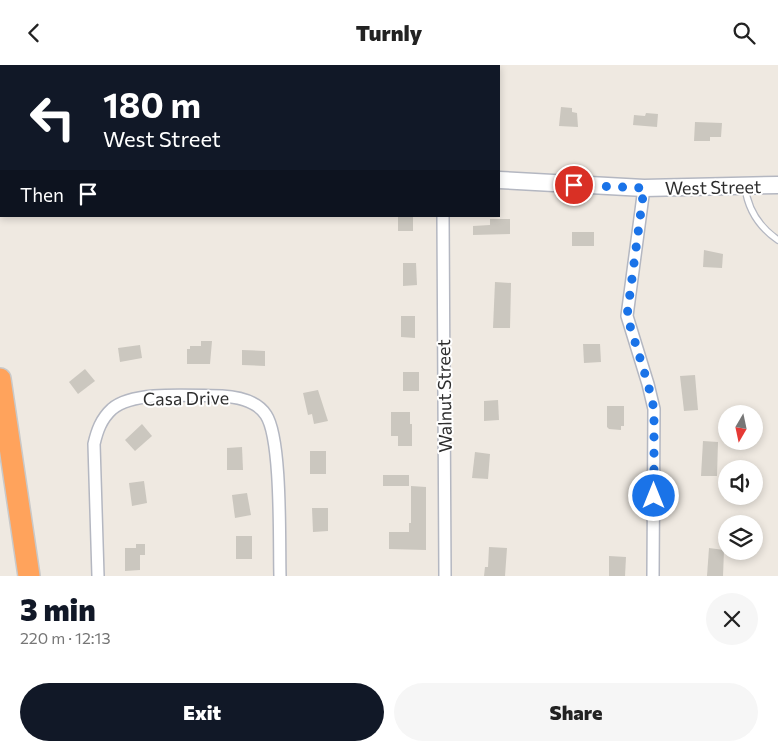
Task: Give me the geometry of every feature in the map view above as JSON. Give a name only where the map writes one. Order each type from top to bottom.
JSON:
[{"type":"highway","points":[[0,379],[29,576]]},
{"type":"street","name":"West Street","points":[[500,180],[644,188],[778,185]]},
{"type":"street","points":[[644,188],[627,316],[654,409],[653,576]]},
{"type":"street","name":"Walnut Street","points":[[443,217],[444,576]]},
{"type":"street","name":"Casa Drive","points":[[98,576],[94,444],[99,426],[104,417],[120,404],[138,399],[222,395],[235,396],[254,403],[266,416],[273,431],[276,451],[280,576]]},
{"type":"lane","points":[[745,187],[747,199],[760,225],[778,240]]},
{"type":"building","points":[[561,107],[572,108],[572,112],[577,113],[578,127],[559,126]]},
{"type":"building","points":[[646,113],[658,114],[657,127],[633,125],[634,115],[645,116]]},
{"type":"building","points":[[695,122],[722,123],[721,137],[710,137],[710,141],[694,141]]},
{"type":"building","points":[[398,217],[413,217],[413,231],[398,231]]},
{"type":"building","points":[[490,219],[510,219],[510,234],[473,235],[473,226],[490,225]]},
{"type":"building","points":[[572,232],[594,232],[594,246],[572,246]]},
{"type":"building","points":[[704,250],[723,254],[722,268],[703,267]]},
{"type":"building","points":[[403,263],[416,263],[417,285],[403,286]]},
{"type":"building","points":[[495,282],[511,283],[510,328],[493,328]]},
{"type":"building","points":[[401,316],[415,316],[415,338],[401,337]]},
{"type":"building","points":[[201,341],[212,341],[210,364],[187,364],[187,349],[190,349],[190,346],[201,346]]},
{"type":"building","points":[[583,344],[600,344],[601,362],[584,363]]},
{"type":"building","points":[[140,345],[142,358],[120,362],[118,348]]},
{"type":"building","points":[[242,350],[265,351],[265,366],[242,365]]},
{"type":"building","points":[[85,369],[95,381],[78,394],[69,382]]},
{"type":"building","points":[[403,372],[419,372],[419,391],[403,391]]},
{"type":"building","points":[[695,375],[698,410],[684,411],[680,376]]},
{"type":"building","points":[[318,390],[328,421],[314,424],[312,414],[308,415],[303,393]]},
{"type":"building","points":[[498,400],[499,420],[484,421],[484,401]]},
{"type":"building","points":[[607,406],[624,406],[624,426],[621,426],[621,430],[609,429],[607,427]]},
{"type":"building","points":[[391,412],[410,412],[412,446],[398,446],[398,436],[391,436]]},
{"type":"building","points":[[142,424],[152,436],[135,451],[125,440]]},
{"type":"building","points":[[703,441],[718,442],[717,476],[701,476]]},
{"type":"building","points":[[242,447],[243,470],[227,470],[227,448]]},
{"type":"building","points":[[310,451],[326,451],[326,474],[310,474]]},
{"type":"building","points":[[475,452],[490,454],[488,479],[472,478]]},
{"type":"building","points":[[383,475],[409,475],[409,486],[383,486]]},
{"type":"building","points":[[144,481],[147,503],[132,506],[129,483]]},
{"type":"building","points":[[411,486],[426,487],[426,550],[389,549],[389,532],[409,532],[409,523],[411,523]]},
{"type":"building","points":[[247,493],[251,515],[235,518],[232,495]]},
{"type":"building","points":[[312,508],[328,508],[328,531],[313,532]]},
{"type":"building","points":[[236,536],[252,536],[252,559],[236,559]]},
{"type":"building","points":[[136,544],[145,544],[145,555],[140,555],[140,570],[125,571],[125,548],[136,548]]},
{"type":"building","points":[[489,547],[507,548],[505,576],[484,576],[485,567],[488,567]]},
{"type":"building","points":[[709,548],[718,549],[718,560],[724,560],[723,576],[707,576]]},
{"type":"building","points":[[609,556],[626,557],[625,576],[609,576]]},
{"type":"route","points":[[574,185],[644,188],[627,302],[627,316],[654,409],[654,496]]}]
